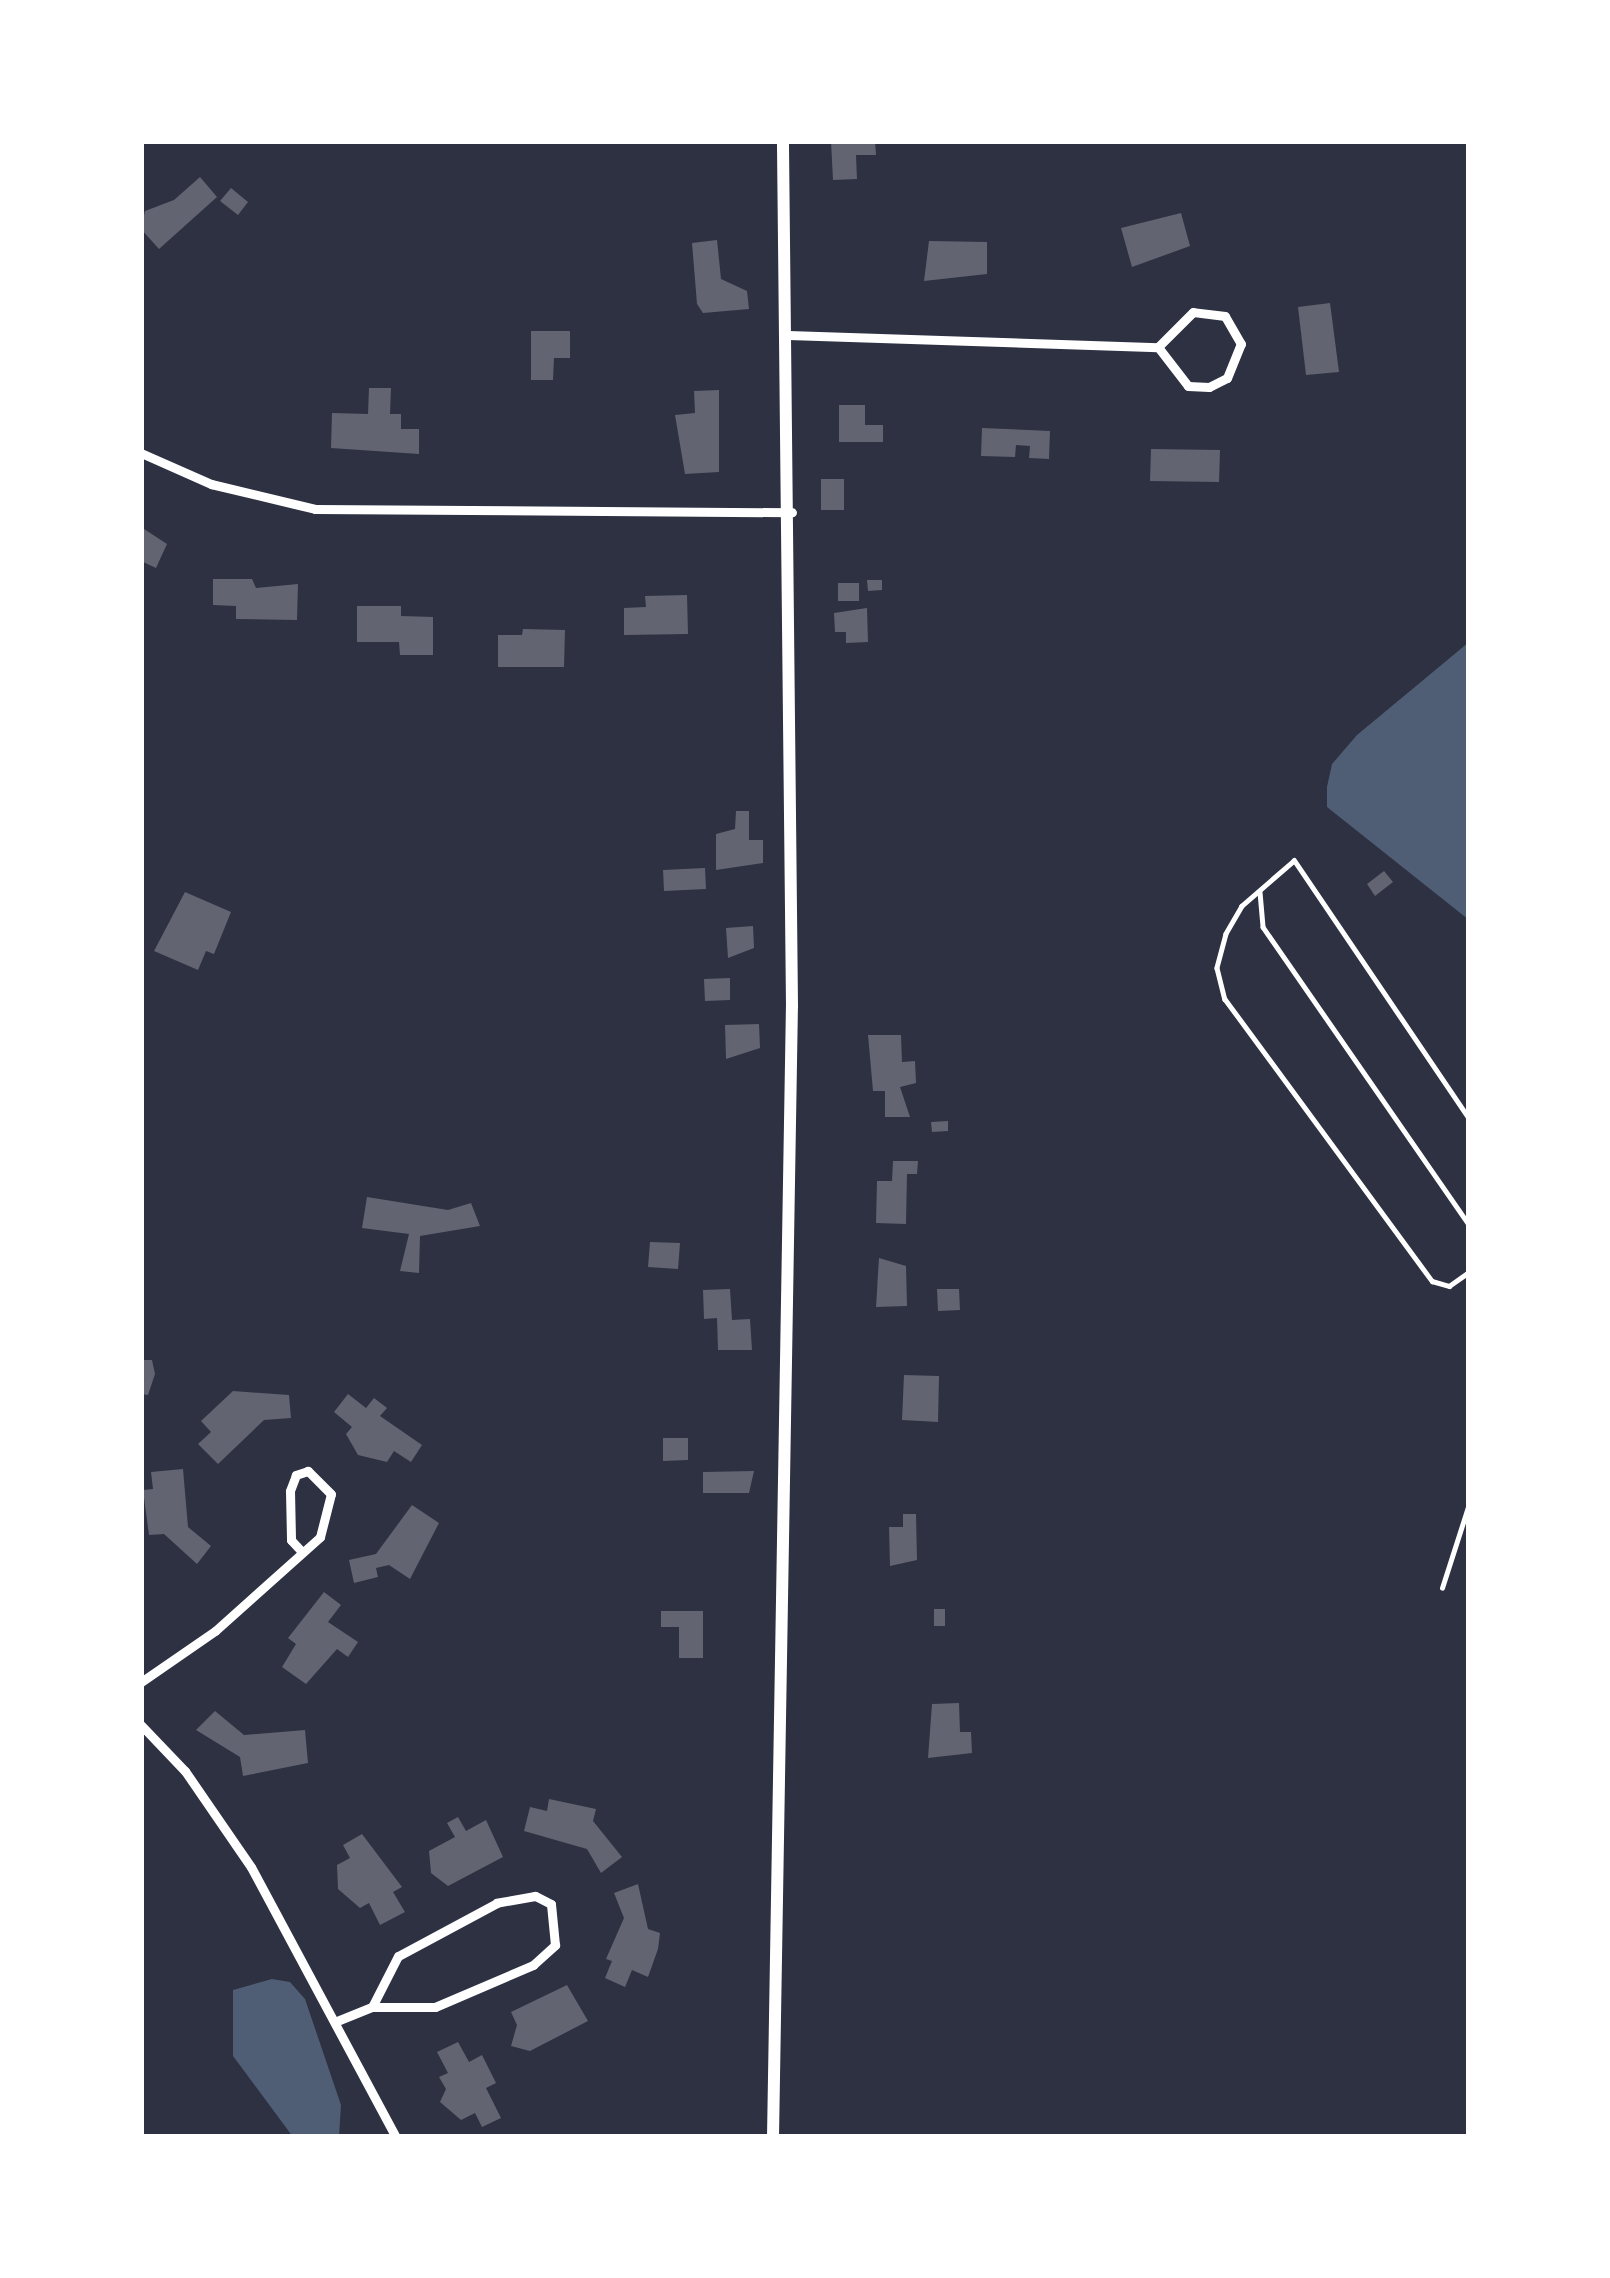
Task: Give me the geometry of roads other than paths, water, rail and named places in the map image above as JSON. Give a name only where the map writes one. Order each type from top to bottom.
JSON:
[{"type":"street","points":[[773,2137],[792,512],[783,141]]},
{"type":"street","points":[[788,335],[1158,347],[1193,312],[1225,316],[1241,344],[1227,378],[1209,387],[1188,386],[1158,347]]},
{"type":"street","points":[[141,453],[211,484],[315,509],[792,512]]},
{"type":"street","points":[[141,1682],[215,1631],[320,1537],[331,1494],[308,1471],[290,1491],[291,1540],[302,1552]]},
{"type":"street","points":[[141,1725],[185,1771],[251,1868],[397,2137]]},
{"type":"street","points":[[337,2021],[372,2007],[435,2008],[532,1965],[555,1945],[551,1904],[535,1895],[497,1903],[398,1955],[372,2007]]},
{"type":"lane","points":[[1468,1116],[1294,861],[1260,889],[1226,934],[1217,968],[1225,999],[1432,1281],[1449,1286],[1469,1272]]},
{"type":"lane","points":[[1260,889],[1262,927],[1469,1224]]},
{"type":"lane","points":[[1442,1588],[1469,1504]]},
{"type":"water","points":[[1469,642],[1469,920],[1327,807],[1327,787],[1332,764],[1357,735]]},
{"type":"water","points":[[272,1979],[290,1982],[305,1999],[341,2105],[339,2137],[293,2137],[233,2056],[233,1990]]}]
